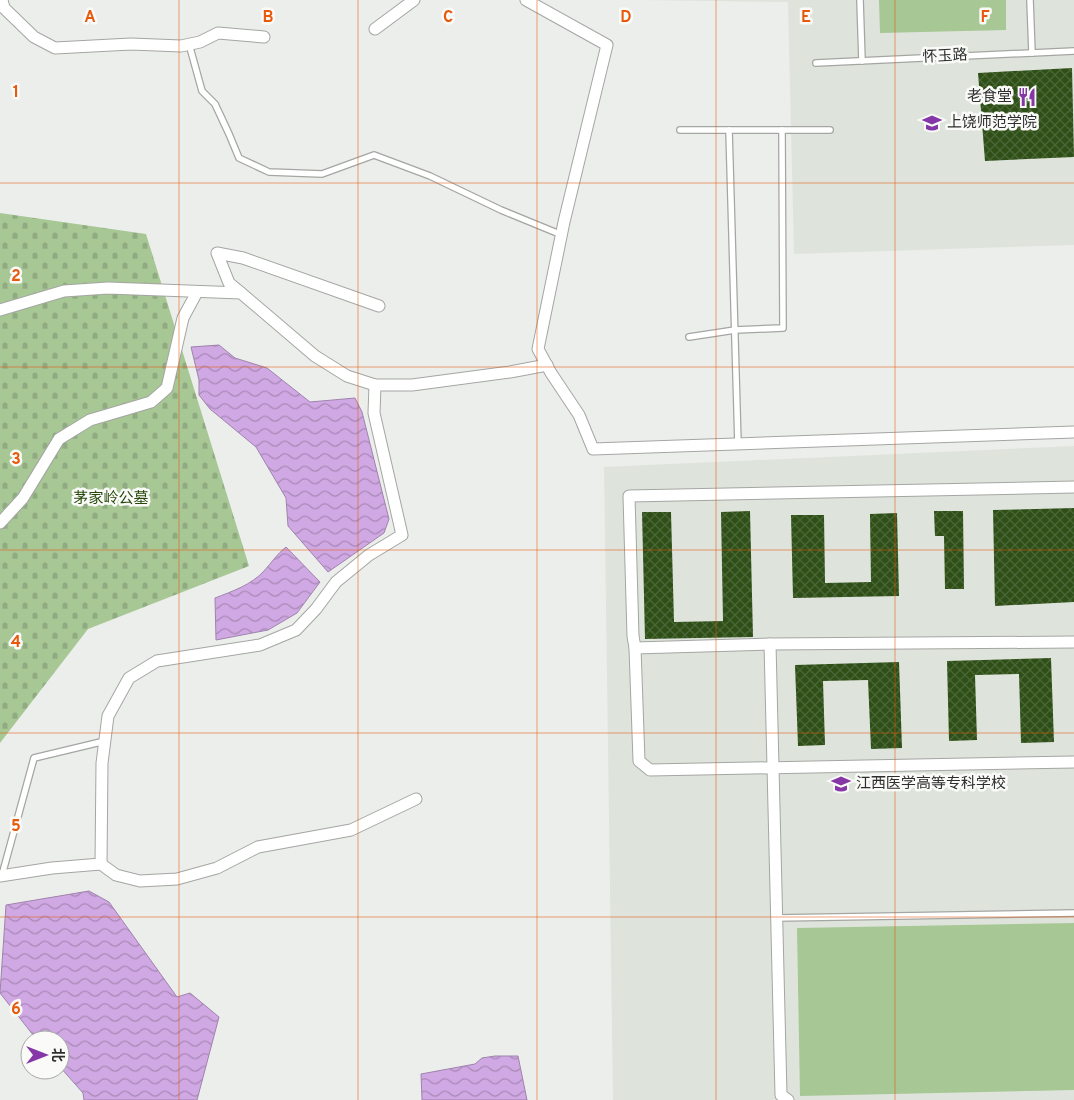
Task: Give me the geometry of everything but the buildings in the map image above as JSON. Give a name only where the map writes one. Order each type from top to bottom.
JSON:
[{"type":"street","points":[[2,0],[4,8],[34,37],[54,48],[131,44],[181,46],[200,42],[218,33],[264,37]]},
{"type":"street","points":[[375,28],[414,0]]},
{"type":"street","points":[[526,0],[607,45],[562,235],[538,348],[579,415],[594,449],[1074,432]]},
{"type":"street","points":[[379,306],[242,258],[217,253],[229,283],[315,356],[347,376],[374,385],[412,385],[510,372],[547,365]]},
{"type":"street","points":[[0,310],[64,291],[108,288],[241,293]]},
{"type":"street","points":[[0,523],[23,498],[59,439],[90,420],[151,402],[167,388],[183,318],[197,292]]},
{"type":"street","points":[[101,864],[102,763],[108,716],[129,678],[157,661],[260,645],[296,630],[316,609],[336,582],[369,555],[402,535],[374,413],[374,385]]},
{"type":"street","points":[[1074,487],[629,496],[639,761],[650,770],[1074,762]]},
{"type":"street","points":[[635,648],[770,644],[1074,642]]},
{"type":"street","points":[[770,644],[781,1095],[788,1100]]},
{"type":"street","points":[[1,875],[101,864],[116,875],[140,881],[177,878],[217,868],[258,847],[352,830],[416,800]]},
{"type":"lane","points":[[860,0],[862,61]]},
{"type":"lane","points":[[1030,0],[1032,53]]},
{"type":"lane","points":[[189,44],[202,92],[215,104],[239,158],[269,172],[322,174],[374,155],[430,176],[500,210],[562,235]]},
{"type":"lane","name":"怀玉路","points":[[816,63],[1071,51]]},
{"type":"lane","points":[[680,130],[830,130]]},
{"type":"lane","points":[[729,130],[738,444]]},
{"type":"lane","points":[[689,337],[735,330],[783,328],[782,130]]},
{"type":"lane","points":[[1,875],[34,758],[105,741]]},
{"type":"lane","points":[[776,918],[1074,913]]},
{"type":"shaded area","name":"上饶师范学院","points":[[634,0],[1074,0],[1074,245],[794,254],[788,2]]},
{"type":"shaded area","name":"江西医学高等专科学校","points":[[1074,446],[1074,1100],[613,1100],[604,467]]},
{"type":"green space","points":[[879,0],[1006,0],[1006,30],[880,33]]},
{"type":"green space","name":"茅家岭公墓","points":[[0,213],[146,234],[249,566],[88,629],[0,743]]},
{"type":"green space","points":[[1074,923],[1074,1090],[800,1096],[797,928]]},
{"type":"water","points":[[219,345],[235,358],[267,368],[310,402],[355,398],[362,412],[389,519],[384,533],[328,572],[288,526],[286,498],[256,447],[210,409],[199,395],[199,380],[191,347]]},
{"type":"water","points":[[286,547],[320,582],[297,613],[268,630],[216,640],[215,598],[241,587],[259,576]]},
{"type":"water","points":[[89,891],[109,902],[177,997],[190,993],[219,1017],[197,1100],[84,1100],[83,1093],[70,1078],[70,1030],[29,1030],[0,993],[6,905]]},
{"type":"water","points":[[518,1056],[527,1100],[422,1100],[421,1074],[475,1064],[482,1058]]},
{"type":"place","name":"老食堂","points":[[1027,97]]},
{"type":"place","name":"上饶师范学院","points":[[932,123]]},
{"type":"place","name":"江西医学高等专科学校","points":[[841,784]]}]
